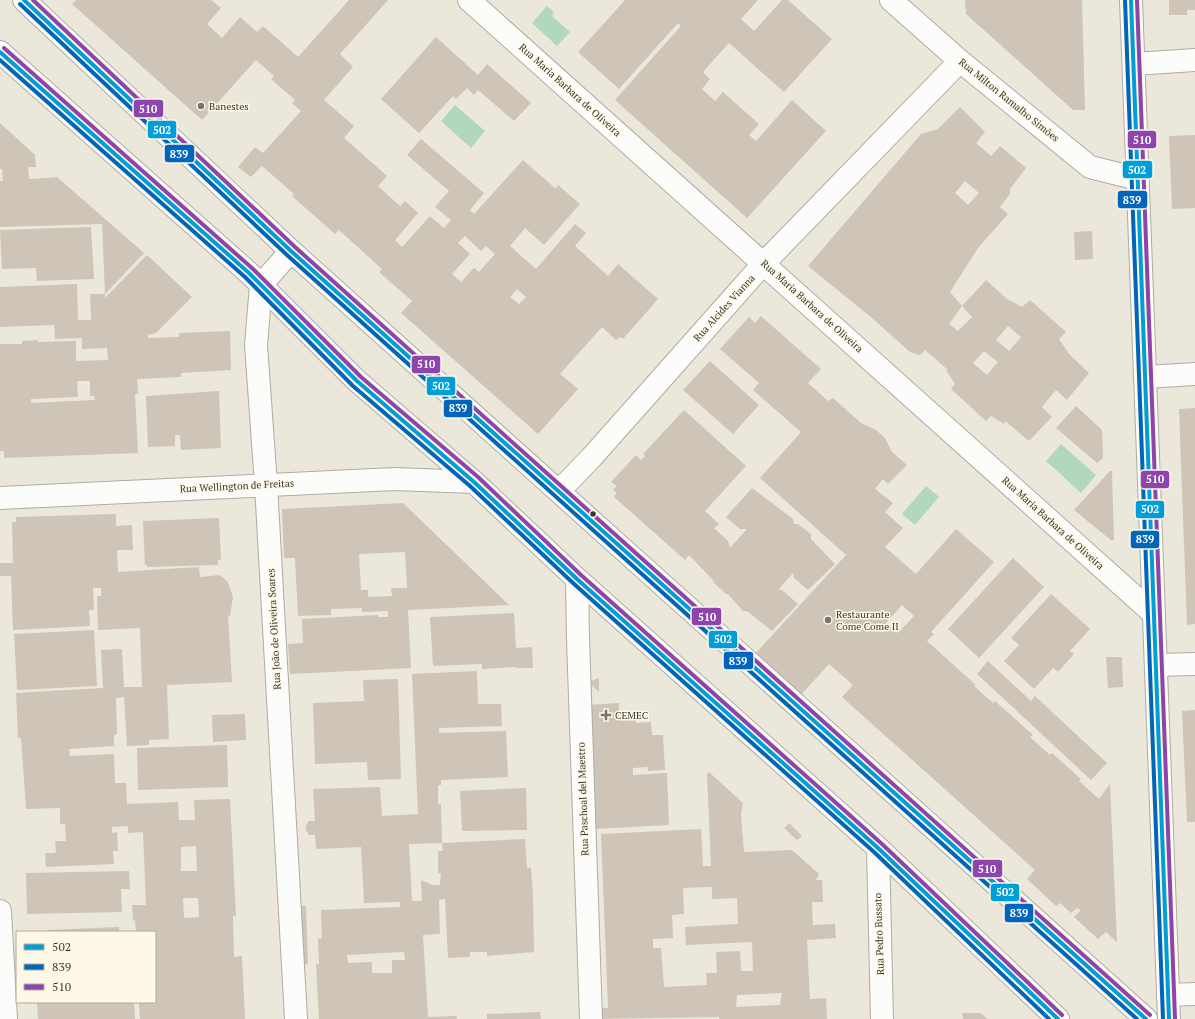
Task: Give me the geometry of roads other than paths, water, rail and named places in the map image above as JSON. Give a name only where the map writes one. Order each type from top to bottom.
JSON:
[{"type":"street","name":"Rua Maria Barbara de Oliveira","points":[[469,0],[1154,614]]},
{"type":"street","name":"Rua Milton Ramalho Simões","points":[[891,0],[960,61],[1090,167],[1138,179]]},
{"type":"street","points":[[1131,0],[1169,1019]]},
{"type":"street","points":[[28,1],[292,251],[1146,1019]]},
{"type":"street","points":[[0,52],[261,285],[358,381],[474,482],[577,579],[878,848],[1058,1019]]},
{"type":"street","points":[[1134,64],[1195,60]]},
{"type":"street","name":"Rua Alcides Vianna","points":[[559,492],[764,263],[960,61]]},
{"type":"street","points":[[261,285],[292,251]]},
{"type":"street","name":"Rua João de Oliveira Soares","points":[[261,285],[256,345],[266,485],[296,1019]]},
{"type":"street","points":[[1145,377],[1195,374]]},
{"type":"street","name":"Rua Wellington de Freitas","points":[[0,498],[395,478],[474,482]]},
{"type":"street","name":"Rua Paschoal del Maestro","points":[[577,579],[591,1019]]},
{"type":"street","points":[[1156,665],[1195,664]]},
{"type":"street","name":"Rua Pedro Bussato","points":[[878,848],[882,1019]]},
{"type":"street","points":[[0,911],[6,1019]]},
{"type":"street","points":[[1168,995],[1195,994]]},
{"type":"place","name":"Banestes","points":[[201,106]]},
{"type":"place","name":"Restaurante Come Come II","points":[[828,620]]},
{"type":"place","name":"CEMEC","points":[[606,715]]}]
